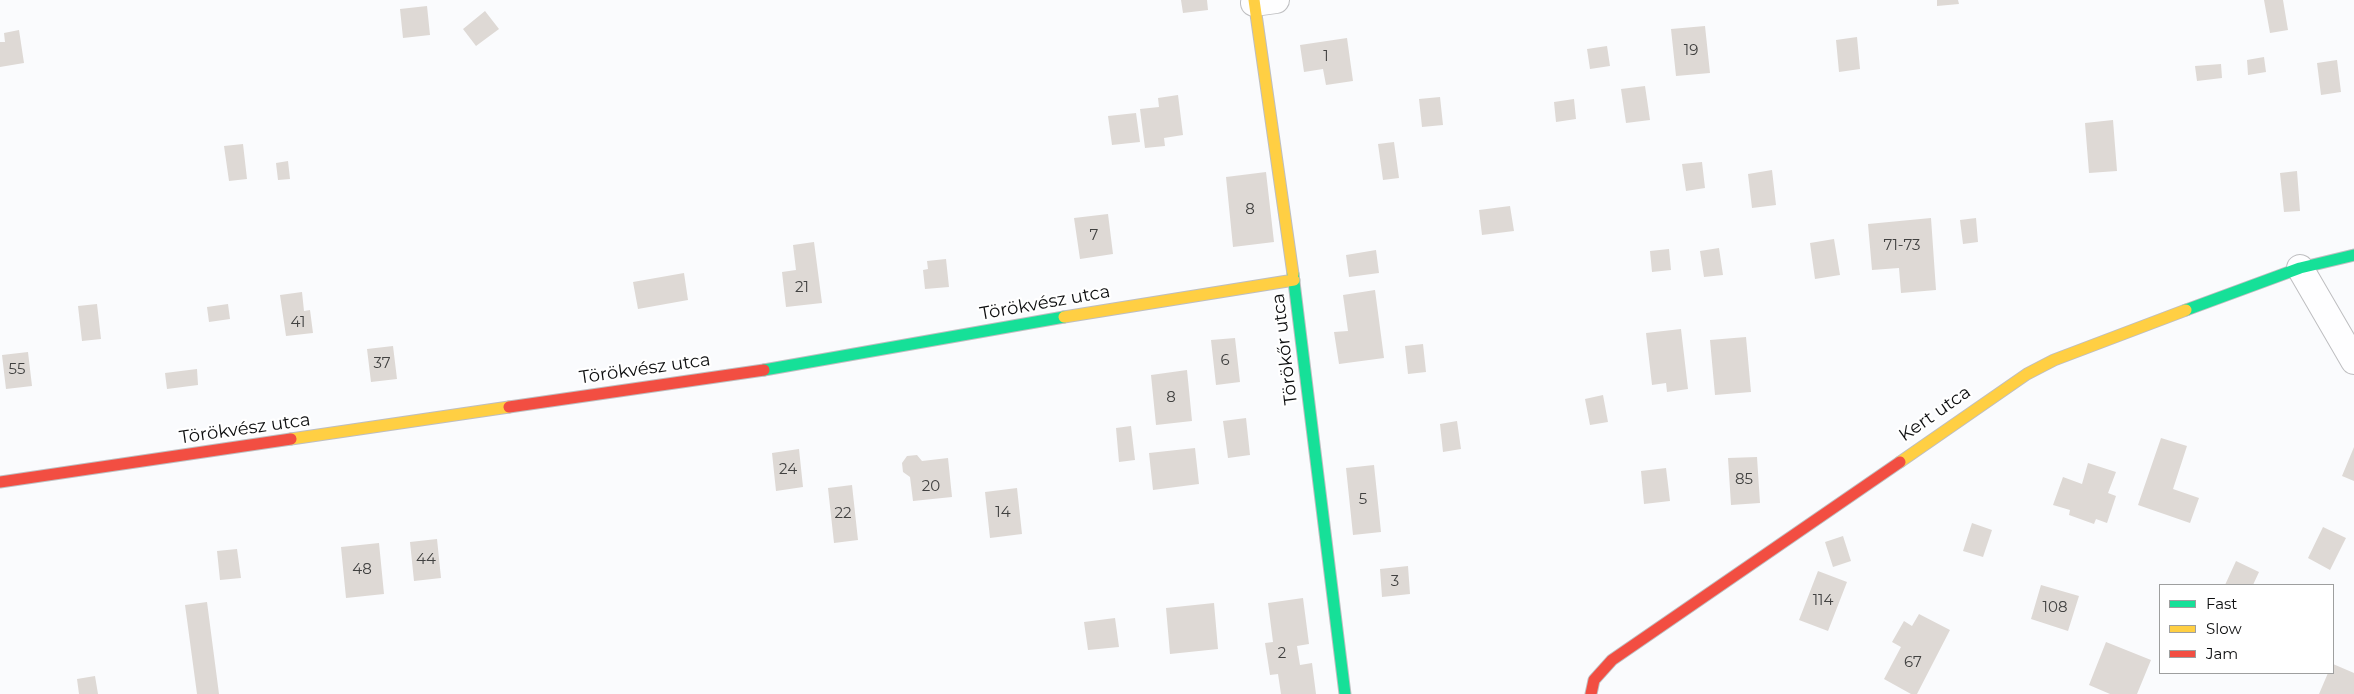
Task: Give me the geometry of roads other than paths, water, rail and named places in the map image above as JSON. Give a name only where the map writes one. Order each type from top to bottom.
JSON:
[{"type":"street","name":"Törökőr utca","points":[[1262,1],[1345,694]]},
{"type":"street","name":"Kert utca","points":[[1591,694],[1594,680],[1612,660],[2027,374],[2054,360],[2300,268],[2354,255]]},
{"type":"street","points":[[2300,268],[2354,361]]},
{"type":"street","name":"Törökvész utca","points":[[0,482],[811,363],[1056,318],[1294,280]]}]
